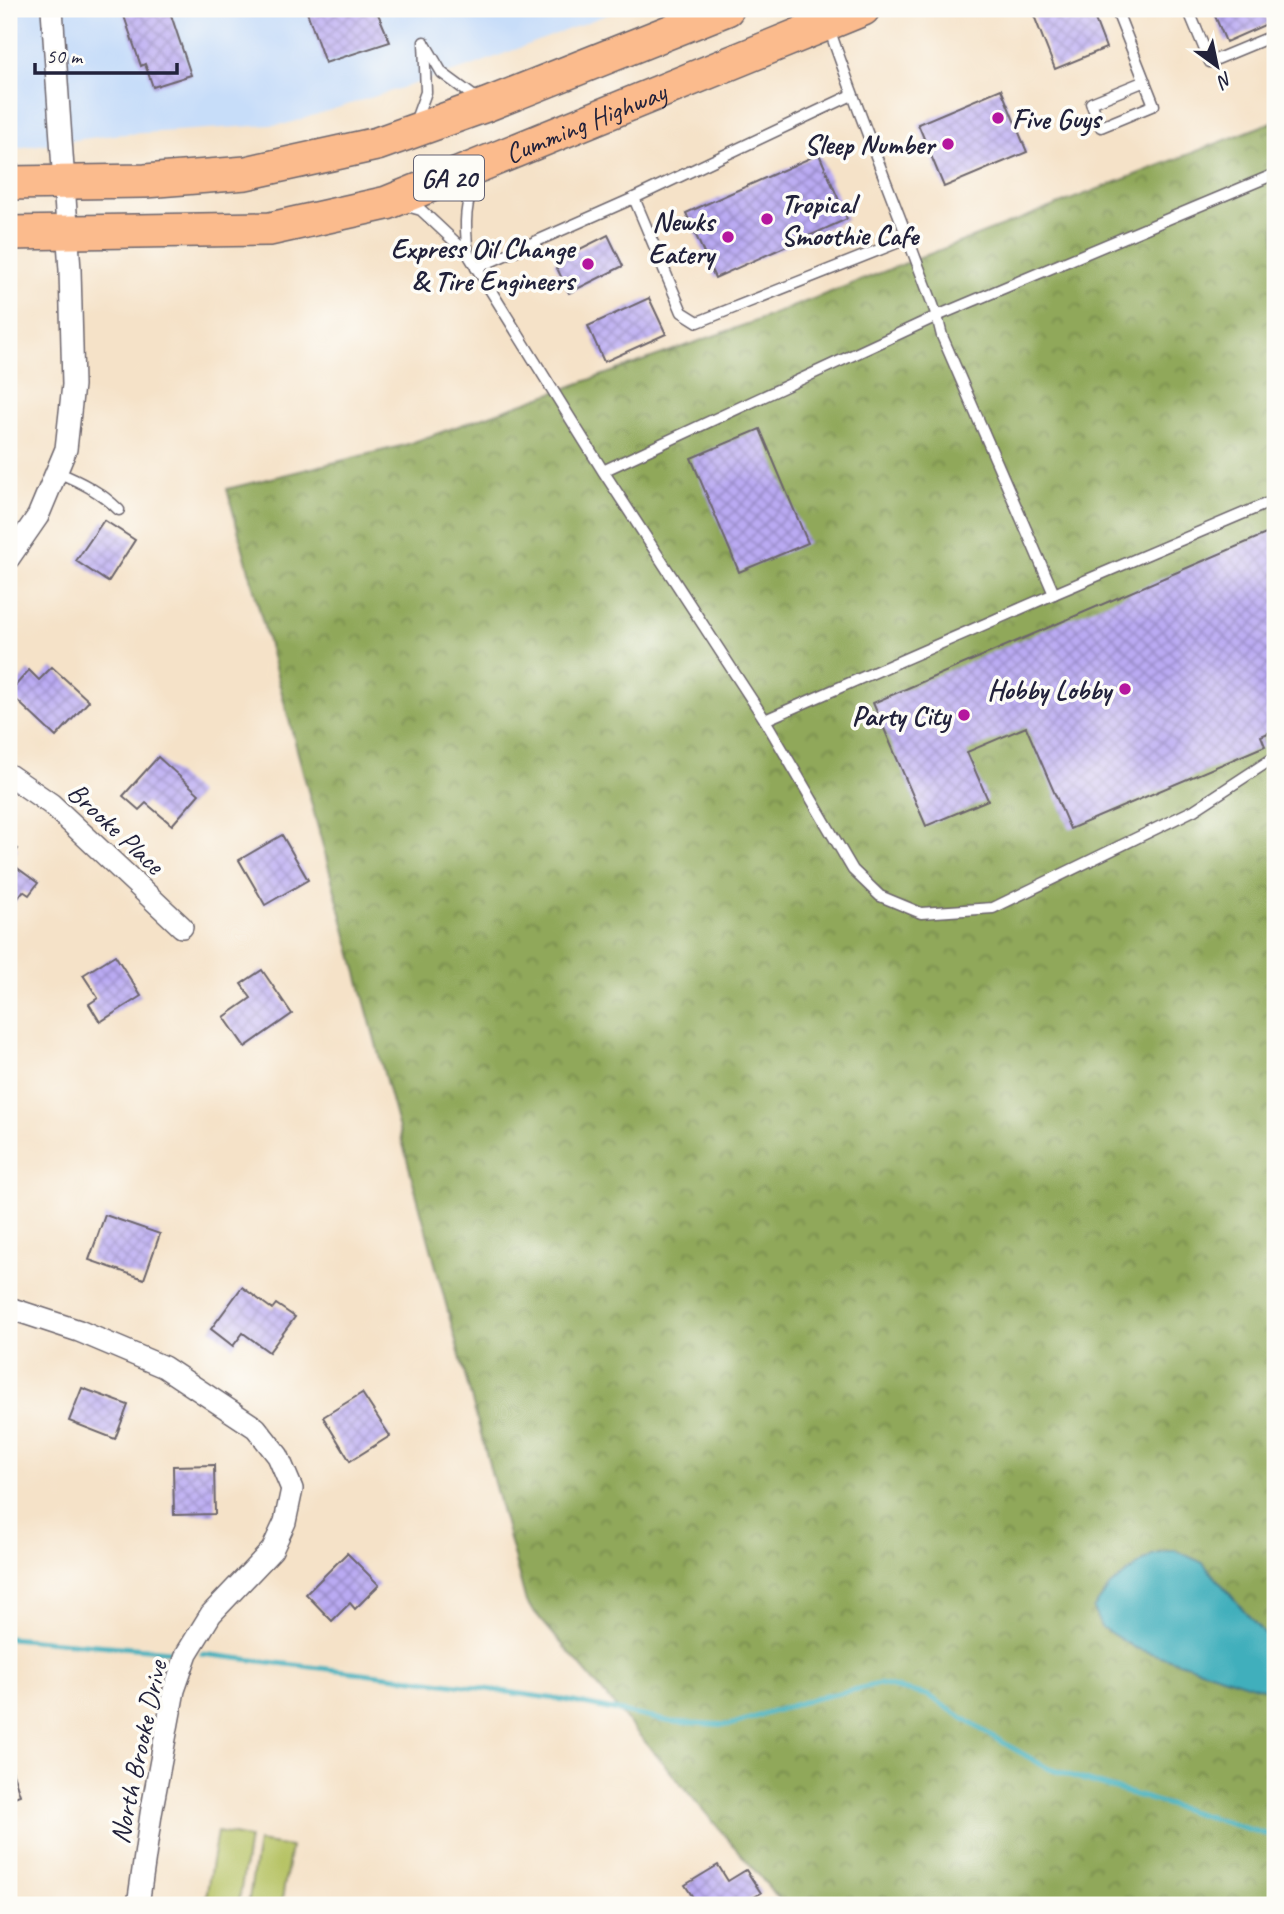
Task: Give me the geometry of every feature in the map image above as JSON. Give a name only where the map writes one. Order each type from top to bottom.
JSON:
[{"type":"main road","name":"Cumming Highway","points":[[9,183],[145,181],[246,173],[377,144],[486,105],[727,9]]},
{"type":"main road","name":"Cumming Highway","points":[[9,233],[270,229],[387,202],[479,166],[825,16],[863,9]]},
{"type":"street","points":[[9,558],[38,516],[66,449],[73,385],[70,270],[52,9]]},
{"type":"street","name":"Brooke Place","points":[[9,775],[51,804],[182,927]]},
{"type":"street","name":"North Brooke Drive","points":[[9,1308],[79,1331],[164,1367],[256,1427],[278,1455],[292,1489],[285,1522],[272,1550],[211,1614],[187,1653],[174,1690],[151,1814],[138,1905]]},
{"type":"lane","points":[[1116,9],[1145,81],[1154,105],[1101,127],[1091,103],[1145,81]]},
{"type":"lane","points":[[1188,9],[1210,62],[1275,35]]},
{"type":"lane","points":[[825,16],[852,95],[909,238],[942,337],[1054,594]]},
{"type":"lane","points":[[411,131],[426,92],[424,42],[442,74],[486,105]]},
{"type":"lane","points":[[476,268],[634,198],[852,95]]},
{"type":"lane","points":[[468,254],[464,222],[470,190],[479,166]]},
{"type":"lane","points":[[603,471],[937,316],[1275,174]]},
{"type":"lane","points":[[634,198],[682,312],[698,322],[909,238]]},
{"type":"lane","points":[[387,202],[421,210],[468,254],[603,471],[765,720],[853,870],[880,896],[921,913],[993,908],[1195,810],[1275,757]]},
{"type":"lane","points":[[57,472],[105,496],[119,510]]},
{"type":"lane","points":[[765,720],[1275,500]]},
{"type":"shaded area","points":[[9,9],[622,9],[472,66],[286,124],[112,135],[9,149]]},
{"type":"green space","points":[[1275,121],[1275,1905],[784,1905],[526,1602],[227,489],[405,445],[753,322]]},
{"type":"green space","points":[[217,1832],[249,1838],[239,1902],[206,1897]]},
{"type":"green space","points":[[258,1842],[291,1847],[281,1905],[248,1905]]},
{"type":"water","points":[[1175,1550],[1203,1563],[1275,1646],[1275,1693],[1135,1648],[1101,1627],[1093,1609],[1110,1586],[1152,1555]]},
{"type":"building","points":[[145,9],[169,9],[191,75],[153,87],[145,64],[141,66],[124,16]]},
{"type":"building","points":[[306,9],[376,9],[390,42],[325,63]]},
{"type":"building","points":[[1043,9],[1091,9],[1106,48],[1055,69],[1033,13]]},
{"type":"building","points":[[1212,9],[1262,9],[1269,23],[1226,42]]},
{"type":"building","points":[[1001,89],[1027,152],[944,187],[918,124]]},
{"type":"building","points":[[819,154],[847,219],[715,278],[686,213]]},
{"type":"building","name":"Express Oil Change & Tire Engineers","points":[[608,235],[623,266],[569,293],[554,262]]},
{"type":"building","points":[[649,298],[666,334],[604,362],[588,326]]},
{"type":"building","points":[[760,429],[808,543],[739,572],[691,458]]},
{"type":"building","points":[[104,520],[135,540],[108,582],[76,561]]},
{"type":"building","name":"Hobby Lobby","points":[[1275,530],[1275,730],[1261,736],[1265,746],[1070,829],[1026,727],[967,752],[988,800],[926,826],[873,703]]},
{"type":"building","points":[[52,667],[89,701],[56,737],[9,693],[29,670],[39,680]]},
{"type":"building","points":[[158,757],[199,794],[172,825],[146,803],[139,810],[123,796]]},
{"type":"building","points":[[282,835],[308,880],[265,905],[239,860]]},
{"type":"building","points":[[9,842],[18,849],[9,862]]},
{"type":"building","points":[[9,862],[38,883],[29,895],[23,891],[9,911]]},
{"type":"building","points":[[115,955],[141,996],[100,1022],[89,1004],[98,998],[83,975]]},
{"type":"building","points":[[262,970],[292,1014],[245,1047],[224,1017],[251,998],[241,984]]},
{"type":"building","points":[[105,1215],[160,1234],[144,1279],[89,1260]]},
{"type":"building","points":[[242,1287],[272,1309],[276,1304],[295,1317],[269,1352],[243,1333],[233,1346],[211,1329]]},
{"type":"building","points":[[82,1388],[128,1405],[115,1439],[69,1421]]},
{"type":"building","points":[[362,1393],[390,1436],[350,1461],[323,1417]]},
{"type":"building","points":[[214,1465],[215,1514],[174,1515],[173,1466]]},
{"type":"building","points":[[347,1553],[379,1585],[355,1609],[350,1603],[332,1621],[306,1594]]},
{"type":"building","points":[[9,1761],[20,1795],[9,1799]]},
{"type":"building","points":[[718,1865],[728,1881],[746,1870],[761,1893],[741,1905],[698,1905],[685,1885]]},
{"type":"waterway","points":[[9,1638],[171,1651]]},
{"type":"waterway","points":[[202,1654],[564,1700],[672,1722],[730,1725],[813,1699],[879,1684],[927,1695],[1049,1769],[1275,1837]]},
{"type":"place","name":"Five Guys","points":[[998,118]]},
{"type":"place","name":"Sleep Number","points":[[948,144]]},
{"type":"place","name":"Tropical Smoothie Cafe","points":[[767,219]]},
{"type":"place","name":"Newks Eatery","points":[[728,237]]},
{"type":"place","name":"Express Oil Change & Tire Engineers","points":[[588,264]]},
{"type":"place","name":"Hobby Lobby","points":[[1125,689]]},
{"type":"place","name":"Party City","points":[[964,715]]}]
